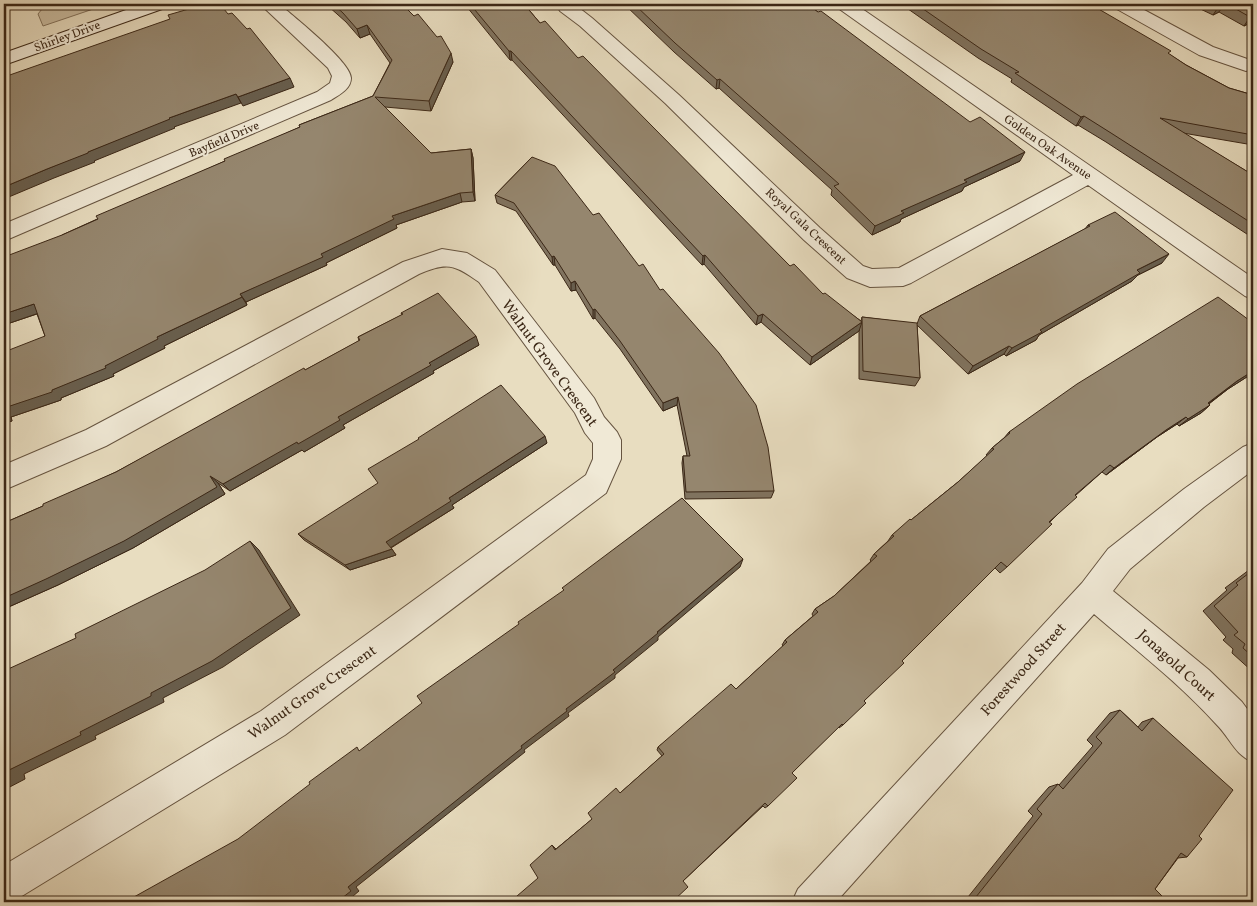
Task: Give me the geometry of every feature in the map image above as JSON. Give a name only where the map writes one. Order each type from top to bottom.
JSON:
[{"type":"street","name":"Shirley Drive","points":[[4,59],[159,4]]},
{"type":"street","name":"Bayfield Drive","points":[[4,233],[324,96],[336,89],[342,80],[341,72],[336,65],[269,4]]},
{"type":"street","name":"Royal Gala Crescent","points":[[565,4],[566,7],[586,22],[672,99],[812,234],[855,272],[870,278],[903,277],[1089,176]]},
{"type":"street","name":"Golden Oak Avenue","points":[[844,4],[1253,290]]},
{"type":"street","points":[[1121,4],[1206,51],[1246,65]]},
{"type":"street","name":"Walnut Grove Crescent","points":[[4,478],[96,438],[411,268],[432,259],[446,257],[458,257],[487,276],[585,406],[594,425],[607,440],[607,459],[596,484],[273,723],[4,886]]},
{"type":"street","name":"Forestwood Street","points":[[811,902],[1093,593],[1120,559],[1194,498],[1253,455]]},
{"type":"street","name":"Jonagold Court","points":[[1093,593],[1197,682],[1230,714],[1253,746]]},
{"type":"shaded area","points":[[46,4],[53,4],[56,9],[71,4],[108,4],[43,26],[38,14]]},
{"type":"building","points":[[206,4],[220,4],[228,14],[232,13],[247,29],[250,28],[290,78],[238,97],[236,94],[169,118],[4,187],[4,77],[170,19],[168,15]]},
{"type":"building","points":[[333,4],[402,4],[414,16],[418,14],[437,37],[441,36],[451,53],[429,101],[375,97],[431,153],[471,149],[473,192],[460,193],[392,216],[394,219],[321,254],[323,257],[240,294],[242,297],[157,337],[158,339],[105,366],[106,368],[52,390],[52,392],[4,408],[4,352],[45,336],[34,304],[4,314],[4,257],[62,235],[98,219],[96,216],[225,161],[224,159],[300,127],[299,125],[373,96],[392,60],[367,25],[357,29]]},
{"type":"building","points":[[470,4],[524,4],[540,23],[545,21],[578,58],[583,56],[790,266],[794,264],[823,294],[825,293],[862,322],[812,357],[763,314],[758,316],[705,255],[703,256],[509,51]]},
{"type":"building","points":[[634,4],[807,4],[818,12],[821,11],[970,122],[980,117],[1025,152],[964,180],[967,182],[901,211],[904,213],[875,226],[834,186],[839,184],[720,79],[717,80]]},
{"type":"building","points":[[916,4],[1090,4],[1171,51],[1168,53],[1186,65],[1229,88],[1253,95],[1253,135],[1160,118],[1253,175],[1253,224],[1084,116],[1081,117],[1015,73],[1019,72],[981,49]]},
{"type":"building","points":[[1227,4],[1253,4],[1253,15],[1250,17]]},
{"type":"building","points":[[532,157],[555,166],[593,215],[599,213],[639,266],[643,264],[660,290],[663,289],[719,353],[756,405],[768,447],[774,491],[686,492],[683,456],[690,456],[678,397],[663,403],[620,341],[595,309],[593,310],[575,281],[571,283],[554,256],[552,257],[514,203],[495,195]]},
{"type":"building","points":[[1115,212],[1169,254],[1137,270],[1140,273],[1012,348],[1009,346],[973,366],[920,316],[1090,226],[1088,225]]},
{"type":"building","points":[[438,293],[476,336],[429,363],[431,365],[338,417],[340,420],[223,484],[210,476],[217,487],[124,541],[4,598],[4,523],[116,472],[304,368],[305,370],[360,340],[358,337],[403,314],[401,313]]},
{"type":"building","points":[[1218,297],[1253,323],[1253,371],[1208,403],[1210,405],[1166,430],[1114,468],[1110,465],[1075,495],[1077,497],[1049,522],[1052,524],[1007,567],[1001,562],[902,661],[904,663],[864,701],[866,703],[792,773],[797,778],[768,806],[765,803],[683,881],[688,887],[672,902],[510,902],[538,878],[530,865],[552,845],[555,850],[592,819],[588,813],[616,788],[620,793],[664,754],[658,747],[731,684],[736,689],[787,642],[785,640],[818,612],[815,609],[834,596],[877,556],[874,554],[894,536],[892,535],[958,482],[994,449],[992,448],[1009,432],[1077,384]]},
{"type":"building","points":[[862,317],[917,323],[920,378],[863,371]]},
{"type":"building","points":[[501,385],[545,436],[449,498],[451,501],[386,542],[392,549],[345,565],[298,534],[378,483],[368,469],[419,439]]},
{"type":"building","points":[[682,498],[743,559],[613,670],[615,672],[566,709],[567,711],[521,746],[522,748],[348,887],[351,891],[337,902],[125,902],[238,839],[310,784],[309,782],[357,747],[359,751],[422,703],[417,696],[519,624],[518,622],[564,590],[562,588]]},
{"type":"building","points":[[250,541],[291,608],[212,661],[151,693],[151,696],[80,732],[81,735],[7,771],[7,776],[4,778],[4,675],[6,670],[76,638],[75,634],[205,570]]},
{"type":"building","points":[[1253,570],[1253,657],[1243,648],[1245,644],[1234,635],[1238,632],[1214,606],[1238,585],[1236,583]]},
{"type":"building","points":[[1120,710],[1142,731],[1153,718],[1233,790],[1199,836],[1202,839],[1187,857],[1181,853],[1155,889],[1164,898],[1161,902],[972,902],[1042,814],[1037,809],[1058,784],[1063,789],[1102,743],[1096,737]]}]
